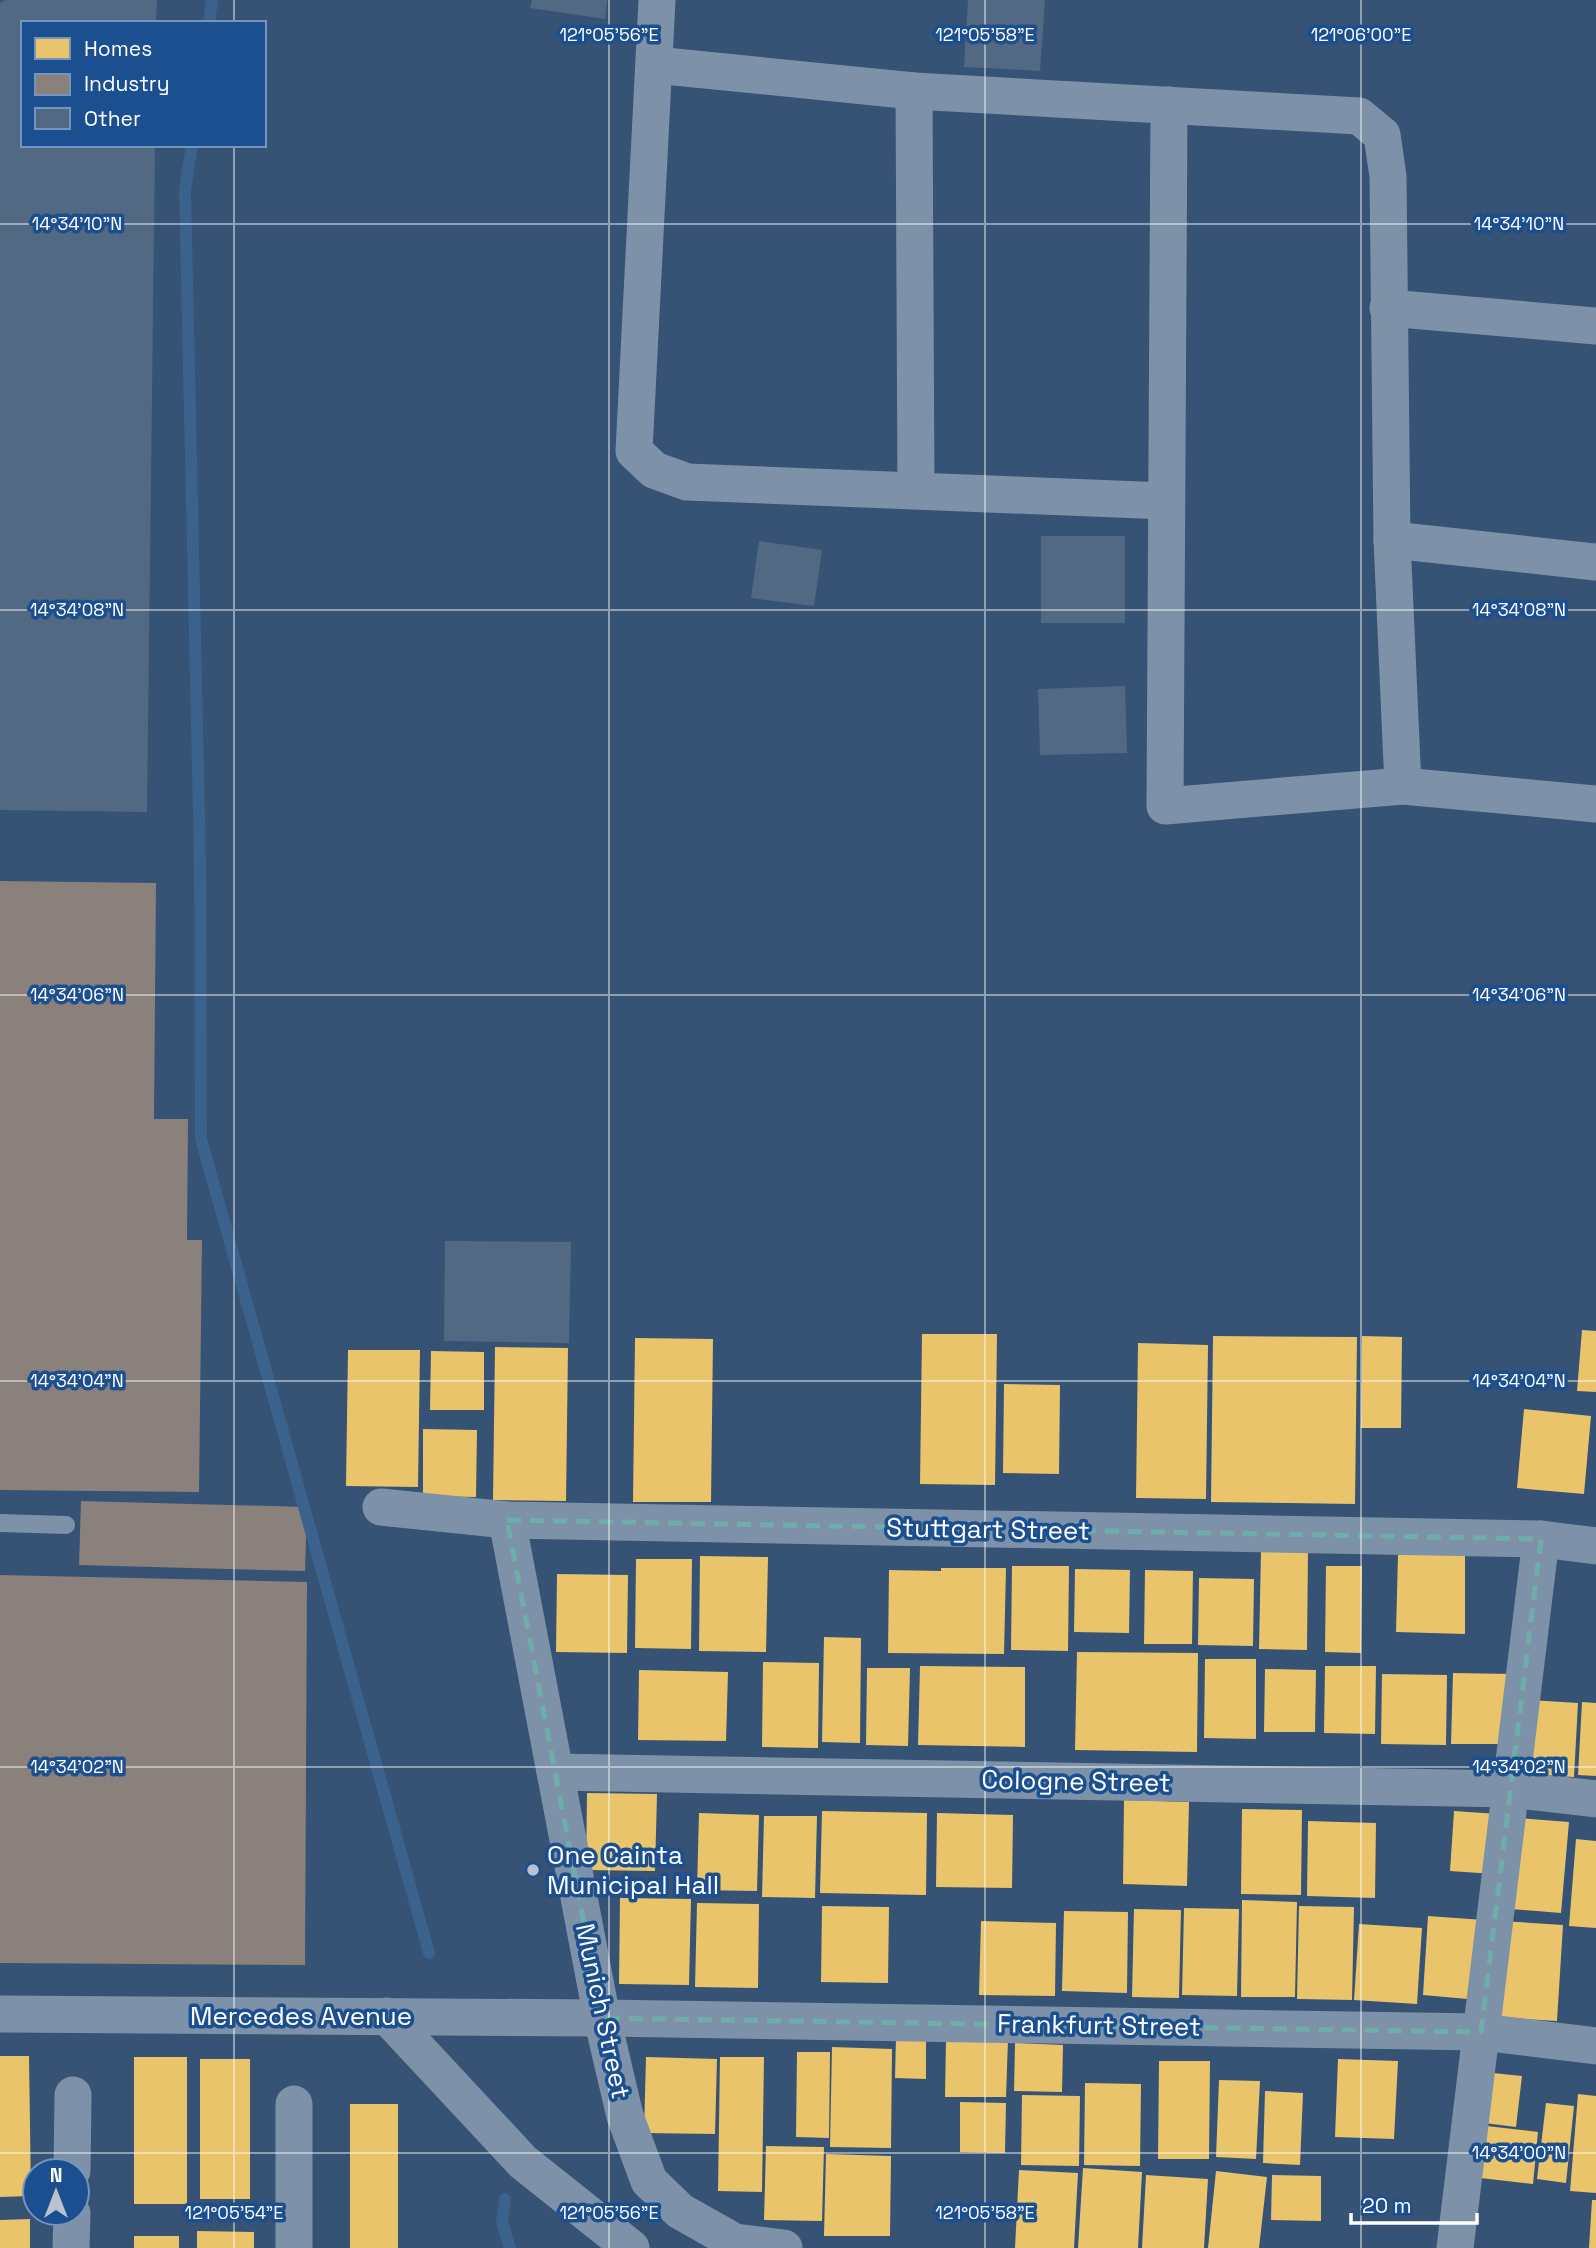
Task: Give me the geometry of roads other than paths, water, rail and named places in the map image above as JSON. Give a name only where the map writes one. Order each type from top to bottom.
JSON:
[{"type":"street","points":[[657,0],[634,451],[654,470],[687,482],[1166,501]]},
{"type":"street","points":[[655,65],[914,91],[1359,116],[1382,135],[1388,176],[1392,540],[1402,786]]},
{"type":"street","points":[[914,91],[916,490]]},
{"type":"street","points":[[1168,105],[1164,806],[1402,786],[1596,804]]},
{"type":"street","points":[[1388,308],[1596,326]]},
{"type":"street","points":[[1392,540],[1596,562]]},
{"type":"street","name":"Stuttgart Street","points":[[381,1507],[507,1521],[1541,1539],[1596,1546]]},
{"type":"street","name":"Munich Street","points":[[507,1521],[602,2018],[625,2116],[649,2182],[680,2211],[735,2242],[783,2248]]},
{"type":"street","points":[[1455,2248],[1541,1539]]},
{"type":"street","name":"Cologne Street","points":[[555,1772],[1511,1788],[1596,1799]]},
{"type":"street","name":"Mercedes Avenue","points":[[0,2014],[602,2018]]},
{"type":"street","points":[[387,2016],[523,2162],[631,2248]]},
{"type":"street","name":"Frankfurt Street","points":[[602,2018],[1481,2032],[1596,2046]]},
{"type":"street","points":[[72,2157],[73,2095]]},
{"type":"street","points":[[293,2104],[294,2248]]},
{"type":"street","points":[[71,2248],[72,2227]]},
{"type":"lane","points":[[0,1523],[66,1525]]},
{"type":"waterway","points":[[209,21],[212,0]]},
{"type":"waterway","points":[[192,147],[185,190],[200,861],[201,1139],[429,1953]]},
{"type":"waterway","points":[[505,2199],[502,2222],[510,2248]]},
{"type":"place","name":"One Cainta Municipal Hall","points":[[533,1870]]}]
